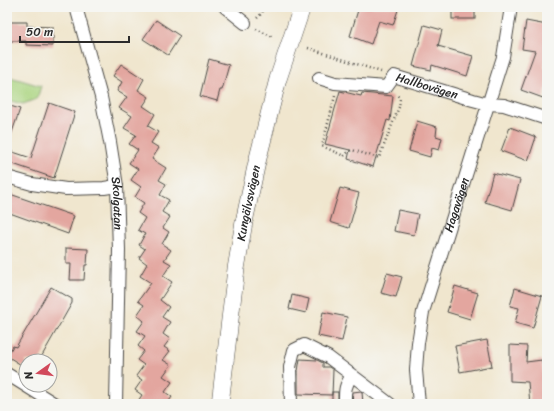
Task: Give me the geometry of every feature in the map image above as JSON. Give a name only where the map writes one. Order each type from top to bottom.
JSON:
[{"type":"main road","name":"Kungälvsvägen","points":[[220,404],[236,269],[257,162],[278,79],[302,7]]},
{"type":"street","name":"Skolgatan","points":[[76,7],[101,97],[117,186],[118,250],[116,404]]},
{"type":"street","points":[[225,7],[246,23]]},
{"type":"street","name":"Hagavägen","points":[[419,404],[416,370],[418,343],[423,312],[503,57],[511,7]]},
{"type":"street","points":[[319,78],[335,83],[386,87],[394,76]]},
{"type":"street","name":"Hallbovägen","points":[[394,76],[488,104],[504,105],[547,119]]},
{"type":"street","points":[[7,176],[32,184],[66,189],[104,188],[117,186]]},
{"type":"street","points":[[291,404],[290,368],[294,350],[304,345],[328,358],[390,404]]},
{"type":"street","points":[[7,374],[55,404]]},
{"type":"street","points":[[345,404],[346,382],[352,376]]},
{"type":"path","points":[[246,23],[273,37]]},
{"type":"path","name":"Hallbovägen","points":[[308,48],[394,76]]},
{"type":"path","points":[[335,83],[336,92],[322,146],[344,156],[352,150],[379,158],[399,107],[400,99],[397,94],[386,87]]},
{"type":"green space","points":[[7,76],[41,86],[37,99],[23,104],[7,100]]},
{"type":"building","points":[[359,7],[399,7],[393,25],[379,21],[371,44],[350,36]]},
{"type":"building","points":[[452,7],[475,7],[475,19],[452,19]]},
{"type":"building","points":[[156,20],[180,36],[168,55],[143,39]]},
{"type":"building","points":[[526,21],[547,25],[547,53],[544,68],[547,69],[547,88],[543,98],[521,90],[535,51],[522,49]]},
{"type":"building","points":[[7,22],[27,22],[27,26],[53,27],[53,46],[26,45],[26,41],[7,41]]},
{"type":"building","points":[[424,25],[442,30],[438,46],[473,56],[467,76],[432,65],[431,70],[413,66]]},
{"type":"building","points":[[209,59],[229,65],[222,90],[220,90],[217,101],[200,96]]},
{"type":"building","points":[[121,64],[144,79],[138,90],[149,97],[143,106],[155,114],[148,126],[158,132],[151,143],[159,148],[152,159],[166,168],[159,180],[166,184],[160,195],[169,200],[162,212],[170,217],[163,228],[169,232],[162,244],[171,250],[164,260],[171,264],[163,276],[172,282],[160,300],[169,307],[162,317],[170,322],[163,334],[170,339],[164,347],[170,351],[163,360],[171,365],[163,376],[172,382],[165,392],[172,397],[167,404],[136,404],[142,395],[135,390],[142,380],[136,376],[144,365],[137,360],[144,351],[138,346],[145,336],[137,331],[144,321],[137,315],[144,305],[138,301],[151,283],[140,276],[147,264],[139,258],[145,249],[139,245],[145,234],[138,230],[145,218],[138,213],[144,203],[135,197],[141,187],[131,180],[138,169],[129,163],[138,150],[129,144],[136,135],[124,128],[132,116],[119,108],[127,97],[117,91],[122,82],[113,76]]},
{"type":"building","points":[[340,91],[361,96],[362,93],[393,96],[390,121],[387,120],[373,167],[348,159],[350,150],[325,144]]},
{"type":"building","points":[[49,103],[75,112],[54,178],[7,162],[7,150],[31,158]]},
{"type":"building","points":[[7,105],[20,109],[9,141],[7,141]]},
{"type":"building","points":[[417,121],[437,127],[436,136],[442,138],[439,150],[432,148],[430,157],[409,151]]},
{"type":"building","points":[[510,127],[536,137],[528,161],[501,151]]},
{"type":"building","points":[[493,173],[520,180],[512,210],[485,202]]},
{"type":"building","points":[[340,188],[359,193],[349,228],[330,222]]},
{"type":"building","points":[[7,193],[74,216],[68,234],[7,212]]},
{"type":"building","points":[[398,210],[418,214],[414,235],[394,231]]},
{"type":"building","points":[[66,248],[88,249],[84,280],[70,280],[71,264],[66,264]]},
{"type":"building","points":[[387,273],[402,277],[396,297],[381,293]]},
{"type":"building","points":[[455,286],[478,293],[470,319],[447,312]]},
{"type":"building","points":[[51,287],[72,299],[72,303],[44,353],[18,353],[18,363],[7,356],[13,346],[16,347]]},
{"type":"building","points":[[515,288],[542,296],[533,328],[515,323],[519,308],[510,306]]},
{"type":"building","points":[[292,295],[309,299],[306,313],[289,309]]},
{"type":"building","points":[[323,312],[347,317],[342,341],[318,336]]},
{"type":"building","points":[[487,340],[492,366],[460,372],[455,346]]},
{"type":"building","points":[[510,345],[527,346],[526,362],[542,360],[546,404],[530,404],[528,382],[510,381]]},
{"type":"building","points":[[300,359],[317,360],[323,363],[323,367],[329,367],[333,370],[332,395],[298,394],[298,371]]},
{"type":"building","points":[[361,391],[363,404],[352,404],[353,392]]},
{"type":"building","points":[[332,392],[338,392],[338,404],[332,404]]}]
